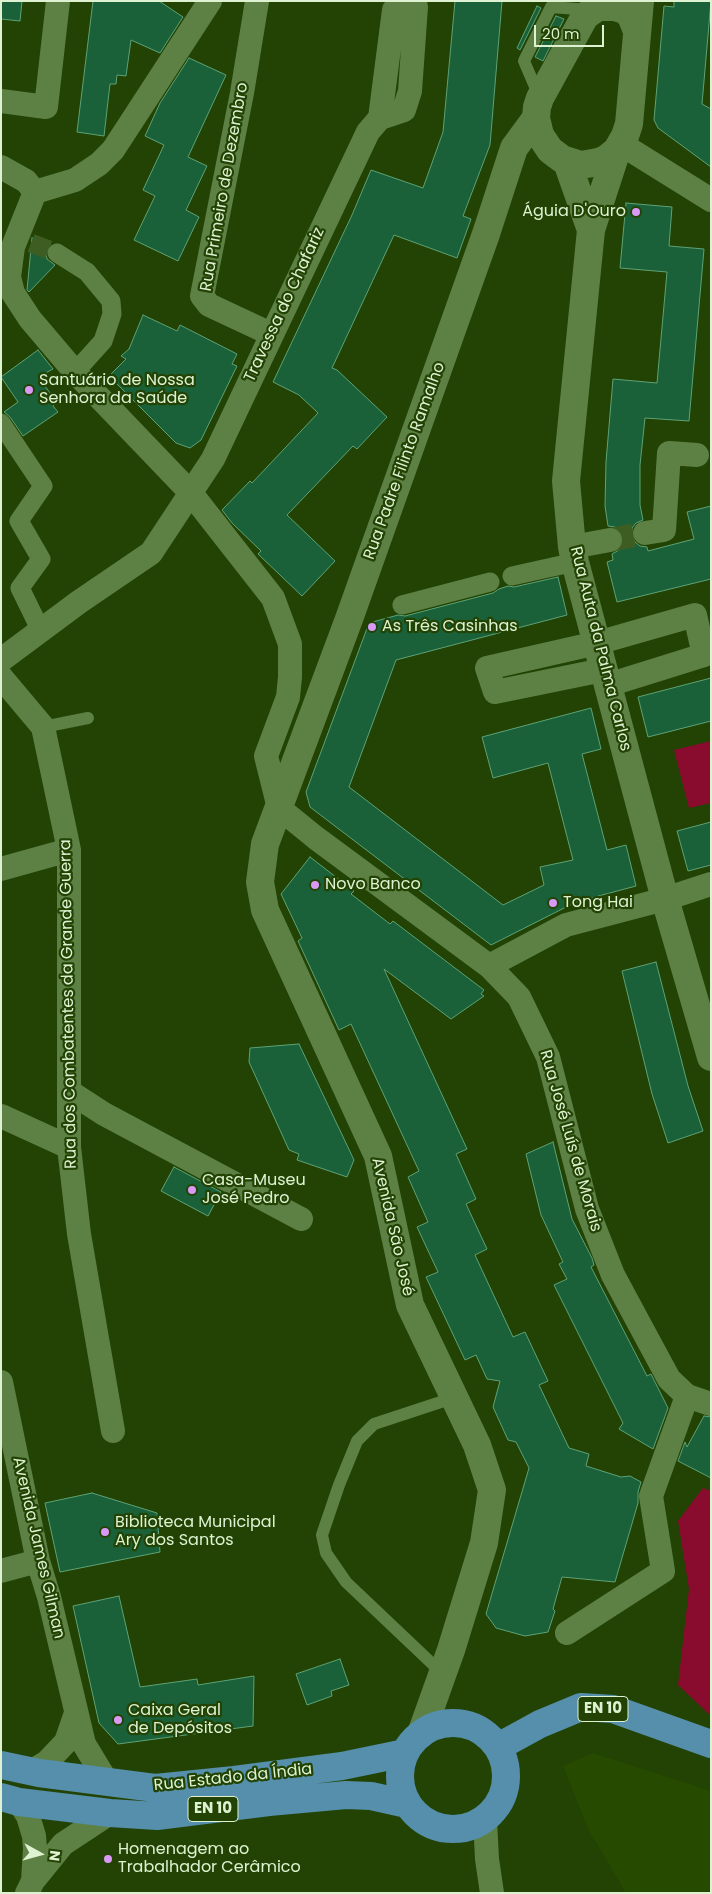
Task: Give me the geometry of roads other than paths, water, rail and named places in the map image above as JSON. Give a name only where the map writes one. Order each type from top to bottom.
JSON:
[{"type":"main road","name":"EN 10","points":[[498,1747],[540,1724],[580,1707],[613,1709],[711,1744]]},
{"type":"main road","name":"EN 10","points":[[413,1743],[439,1724],[460,1723],[475,1727],[488,1736],[498,1747],[506,1766],[506,1786],[498,1805],[485,1820]]},
{"type":"main road","name":"Rua Estado da Índia","points":[[1,1765],[32,1772],[155,1788],[342,1766],[413,1743]]},
{"type":"main road","points":[[413,1743],[401,1767],[400,1782],[407,1804],[424,1821],[439,1828],[455,1830],[470,1827],[485,1820]]},
{"type":"main road","name":"Rua Estado da Índia","points":[[10,1800],[110,1813],[157,1816],[269,1802],[346,1796],[371,1796],[407,1804]]},
{"type":"street","points":[[1,101],[46,107],[58,1]]},
{"type":"street","points":[[35,192],[75,180],[100,164],[113,150],[210,1]]},
{"type":"street","name":"Rua Primeiro de Dezembro","points":[[258,1],[202,296],[210,305],[271,334]]},
{"type":"street","name":"Rua Auta da Palma Carlos","points":[[640,1],[629,124],[619,147],[591,230],[566,481],[574,554],[596,643],[665,899],[711,1057]]},
{"type":"street","points":[[598,6],[625,10],[631,16],[637,31]]},
{"type":"street","name":"Rua Padre Filinto Ramalho","points":[[279,808],[349,619],[486,234],[514,148],[538,108],[585,16],[598,6]]},
{"type":"street","points":[[538,108],[540,135],[550,150],[567,162],[589,164],[606,158],[619,147],[711,200]]},
{"type":"street","name":"Travessa do Chafariz","points":[[1,660],[79,602],[151,553],[213,459],[368,132],[380,118]]},
{"type":"street","name":"Rua Auta da Palma Carlos","points":[[567,162],[591,230]]},
{"type":"street","points":[[1,167],[26,180],[35,192],[24,241],[13,247],[7,297],[30,319],[75,372],[190,492],[273,598],[290,644],[288,697],[266,756],[279,808]]},
{"type":"street","points":[[57,253],[87,272],[111,301],[112,314],[103,341],[75,372]]},
{"type":"street","points":[[1,424],[42,486],[18,521],[41,559],[20,588],[41,631]]},
{"type":"street","points":[[645,533],[664,530],[669,453],[697,454]]},
{"type":"street","points":[[512,576],[610,540]]},
{"type":"street","points":[[402,605],[490,582]]},
{"type":"street","points":[[695,615],[704,655],[606,677],[495,692],[487,668],[596,643],[695,615]]},
{"type":"street","points":[[1,677],[43,727]]},
{"type":"street","name":"Rua dos Combatentes da Grande Guerra","points":[[43,727],[69,850],[69,1147],[79,1234],[113,1431]]},
{"type":"street","name":"Rua José Luís de Morais","points":[[279,808],[316,838],[489,966],[519,997],[548,1057],[587,1209],[614,1275],[669,1378],[687,1396],[711,1404]]},
{"type":"street","name":"Avenida São José","points":[[279,808],[265,844],[260,882],[265,910],[378,1156],[410,1305],[477,1445],[492,1490],[484,1543],[447,1662],[413,1743]]},
{"type":"street","points":[[1,869],[69,850]]},
{"type":"street","points":[[489,966],[566,925],[665,899],[711,884]]},
{"type":"street","points":[[70,1092],[104,1114],[301,1219]]},
{"type":"street","points":[[1,1116],[69,1147]]},
{"type":"street","name":"Avenida James Gilman","points":[[1,1382],[38,1561],[49,1597],[84,1744],[107,1782]]},
{"type":"street","points":[[567,1633],[663,1571],[651,1496],[687,1396]]},
{"type":"street","points":[[1,1571],[38,1561]]},
{"type":"street","points":[[32,1772],[52,1758],[66,1742],[76,1713]]},
{"type":"street","points":[[10,1800],[28,1816],[34,1836],[35,1848],[26,1889]]},
{"type":"street","points":[[26,1889],[64,1844],[110,1813]]},
{"type":"street","points":[[485,1820],[487,1859],[492,1893]]},
{"type":"lane","points":[[43,727],[88,718]]},
{"type":"lane","points":[[447,1662],[346,1582],[326,1553],[322,1535],[339,1485],[357,1441],[374,1424],[453,1398]]},
{"type":"tunnel","points":[[31,243],[57,253]]},
{"type":"tunnel","points":[[610,540],[645,533]]},
{"type":"place","name":"Águia D'Ouro","points":[[636,212]]},
{"type":"place","name":"Santuário de Nossa Senhora da Saúde","points":[[29,390]]},
{"type":"place","name":"As Três Casinhas","points":[[372,627]]},
{"type":"place","name":"Novo Banco","points":[[315,885]]},
{"type":"place","name":"Tong Hai","points":[[553,903]]},
{"type":"place","name":"Casa-Museu José Pedro","points":[[192,1190]]},
{"type":"place","name":"Biblioteca Municipal Ary dos Santos","points":[[105,1532]]},
{"type":"place","name":"Caixa Geral de Depósitos","points":[[118,1720]]},
{"type":"place","name":"Homenagem ao Trabalhador Cerâmico","points":[[108,1859]]}]
